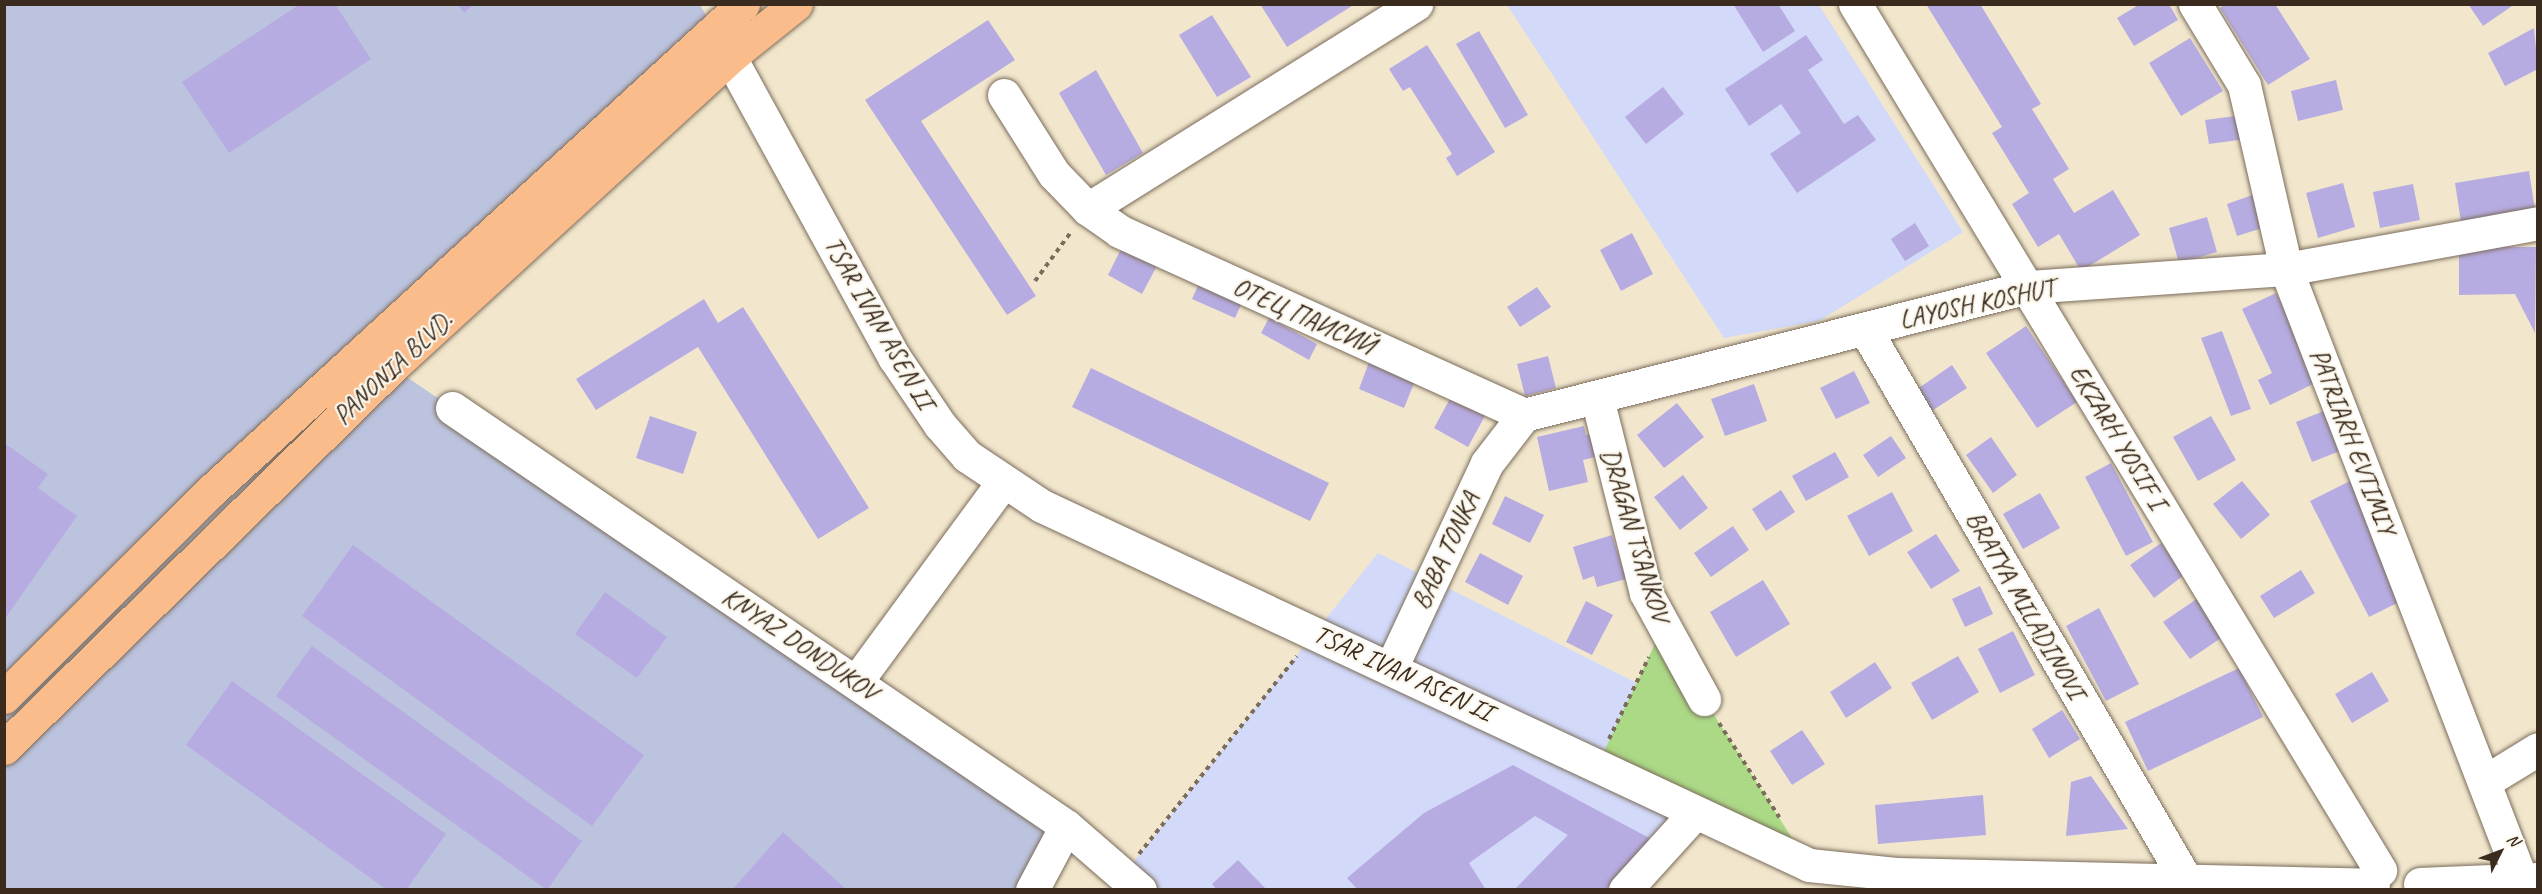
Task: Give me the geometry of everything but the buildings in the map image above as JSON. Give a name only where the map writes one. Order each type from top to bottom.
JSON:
[{"type":"main road","name":"PANONIA BLVD.","points":[[4,697],[212,490],[662,73],[707,16],[743,4]]},
{"type":"main road","name":"PANONIA BLVD.","points":[[4,748],[392,367],[731,56],[795,4]]},
{"type":"street","points":[[1088,209],[1416,4]]},
{"type":"street","name":"EKZARH YOSIF I","points":[[1855,4],[2028,287],[2375,882]]},
{"type":"street","name":"PATRIARH EVTIMIY","points":[[2195,4],[2244,86],[2286,269],[2484,782],[2530,879]]},
{"type":"street","name":"TSAR IVAN ASEN II","points":[[707,16],[731,56],[894,357],[940,425],[966,456],[1002,483],[1597,766],[1694,814],[1812,877],[1896,874],[2375,882],[2392,864],[2407,866],[2420,887]]},
{"type":"street","name":"ОТЕЦ ПАИСИЙ","points":[[1004,95],[1054,174],[1088,209],[1119,231],[1514,425]]},
{"type":"street","name":"LAYOSH KOSHUT","points":[[1514,425],[1597,398],[2028,287],[2286,269],[2534,230]]},
{"type":"street","name":"BRATYA MILADINOVI","points":[[1865,329],[2186,880]]},
{"type":"street","name":"DRAGAN TSANKOV","points":[[1597,398],[1629,535],[1662,629],[1704,699]]},
{"type":"street","name":"KNYAZ DONDUKOV","points":[[452,408],[1066,826],[1132,882]]},
{"type":"street","name":"BABA TONKA","points":[[1391,668],[1514,425]]},
{"type":"street","points":[[856,682],[1002,483]]},
{"type":"street","points":[[2484,782],[2538,748]]},
{"type":"street","points":[[1625,890],[1694,814]]},
{"type":"street","points":[[1032,890],[1066,826]]},
{"type":"street","points":[[2420,887],[2530,879]]},
{"type":"path","points":[[1035,281],[1088,209]]},
{"type":"path","points":[[1597,766],[1662,629]]},
{"type":"path","points":[[1132,882],[1316,632]]},
{"type":"path","points":[[1704,699],[1784,826]]},
{"type":"shaded area","points":[[5,5],[700,5],[713,28],[392,367],[1066,826],[1032,889],[5,890]]},
{"type":"shaded area","points":[[1507,5],[1819,5],[1963,232],[1819,321],[1724,338]]},
{"type":"shaded area","points":[[1378,553],[1637,683],[1597,766],[1694,814],[1625,889],[1140,890],[1124,874]]},
{"type":"green space","points":[[1662,629],[1704,699],[1809,865],[1597,766]]}]
